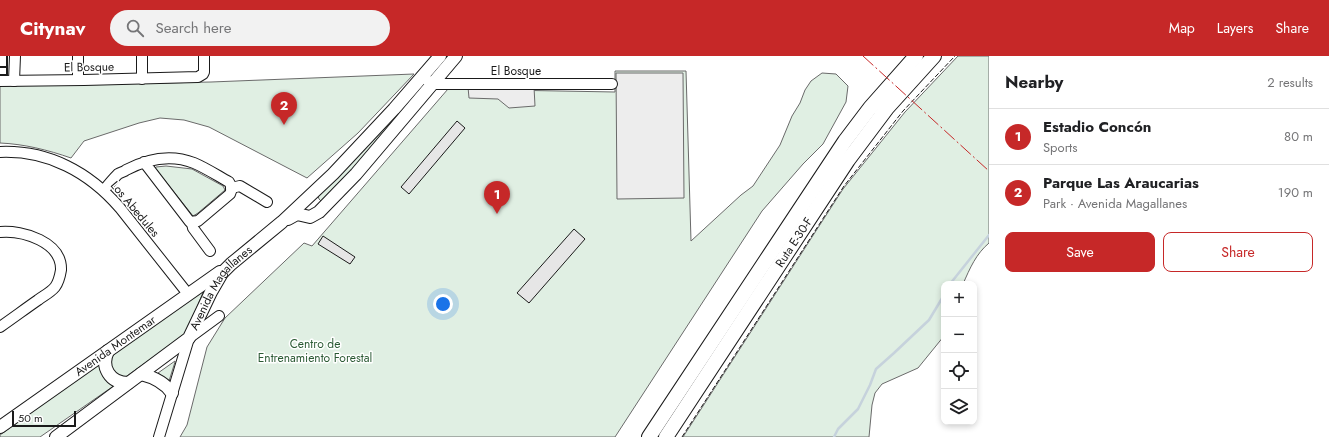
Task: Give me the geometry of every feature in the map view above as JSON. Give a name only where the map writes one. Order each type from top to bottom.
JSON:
[{"type":"highway","name":"Ruta E-30-F","points":[[649,437],[845,141],[879,97],[916,56]]},
{"type":"highway","name":"Ruta E-30-F","points":[[666,437],[848,160],[887,108],[934,56]]},
{"type":"main road","name":"Avenida Magallanes","points":[[189,338],[210,292],[230,264],[282,222],[317,189],[353,153],[440,56]]},
{"type":"main road","name":"Avenida Magallanes","points":[[282,222],[297,214],[310,217],[314,216],[324,208],[356,174],[456,56]]},
{"type":"main road","points":[[317,189],[313,199],[314,203],[324,208]]},
{"type":"main road","name":"Avenida Montemar","points":[[0,427],[230,264]]},
{"type":"main road","points":[[56,437],[189,338]]},
{"type":"main road","points":[[108,351],[105,360],[108,373],[117,381],[128,383]]},
{"type":"main road","points":[[141,374],[156,380],[169,388],[172,393]]},
{"type":"street","points":[[14,81],[15,56]]},
{"type":"street","points":[[78,56],[78,80]]},
{"type":"street","points":[[142,56],[142,79]]},
{"type":"street","name":"El Bosque","points":[[0,81],[198,77],[203,74],[204,56]]},
{"type":"street","points":[[422,76],[432,84]]},
{"type":"street","name":"El Bosque","points":[[432,84],[612,84]]},
{"type":"street","name":"Los Abedules","points":[[0,152],[30,154],[54,160],[86,176],[106,192],[188,294]]},
{"type":"street","points":[[106,192],[124,177],[125,171],[144,162],[161,159],[185,160],[194,163],[229,182],[231,188],[230,194],[198,221],[192,223]]},
{"type":"street","points":[[144,162],[188,220],[192,223],[193,228],[210,251]]},
{"type":"street","points":[[231,188],[240,186],[267,202]]},
{"type":"street","points":[[0,232],[22,234],[38,240],[53,249],[58,256],[61,266],[59,278],[54,288],[0,327]]},
{"type":"street","points":[[189,338],[219,316]]},
{"type":"street","name":"Avenida Magallanes","points":[[159,437],[189,338]]},
{"type":"green space","points":[[958,56],[989,56],[989,243],[977,257],[964,281],[941,281],[941,340],[918,368],[882,384],[875,393],[872,405],[869,437],[683,437],[843,189],[905,112]]},
{"type":"green space","name":"Centro de Entrenamiento Forestal","points":[[615,71],[686,71],[691,241],[741,195],[753,186],[780,145],[792,116],[811,81],[822,73],[836,74],[848,86],[846,102],[823,144],[803,164],[762,211],[615,437],[180,437],[187,425],[207,347],[225,318],[304,243],[312,246],[448,89],[615,92]]},
{"type":"green space","points":[[414,74],[358,133],[307,178],[209,127],[184,120],[160,118],[139,123],[84,141],[71,158],[36,148],[0,143],[0,86],[211,82]]},
{"type":"green space","points":[[419,86],[423,89],[355,169],[321,201],[318,196]]},
{"type":"green space","points":[[166,166],[192,169],[223,186],[225,190],[193,216],[155,168]]},
{"type":"green space","points":[[204,290],[186,334],[124,378],[111,371],[110,357]]},
{"type":"green space","points":[[175,362],[169,381],[158,373]]},
{"type":"green space","points":[[100,363],[102,373],[115,385],[40,437],[0,437],[0,435]]},
{"type":"shaded area","points":[[616,73],[683,73],[684,198],[617,199]]},
{"type":"shaded area","points":[[468,87],[534,87],[535,106],[509,108],[498,99],[469,98]]},
{"type":"building","points":[[457,121],[465,128],[409,194],[401,187]]},
{"type":"building","points":[[574,229],[585,239],[529,303],[517,293]]},
{"type":"building","points":[[323,236],[355,257],[350,264],[318,244]]},
{"type":"waterway","points":[[952,281],[989,235]]},
{"type":"waterway","points":[[834,437],[838,429],[858,409],[876,369],[929,320],[941,300]]},
{"type":"fence","points":[[682,437],[844,186],[903,111],[955,56]]},
{"type":"wall","points":[[0,75],[7,75],[7,56]]},
{"type":"wall","points":[[0,67],[7,67]]},
{"type":"power","points":[[863,56],[989,171]]},
{"type":"place","name":"Parque Las Araucarias","points":[[284,125]]},
{"type":"place","name":"Estadio Concón","points":[[497,214]]}]
